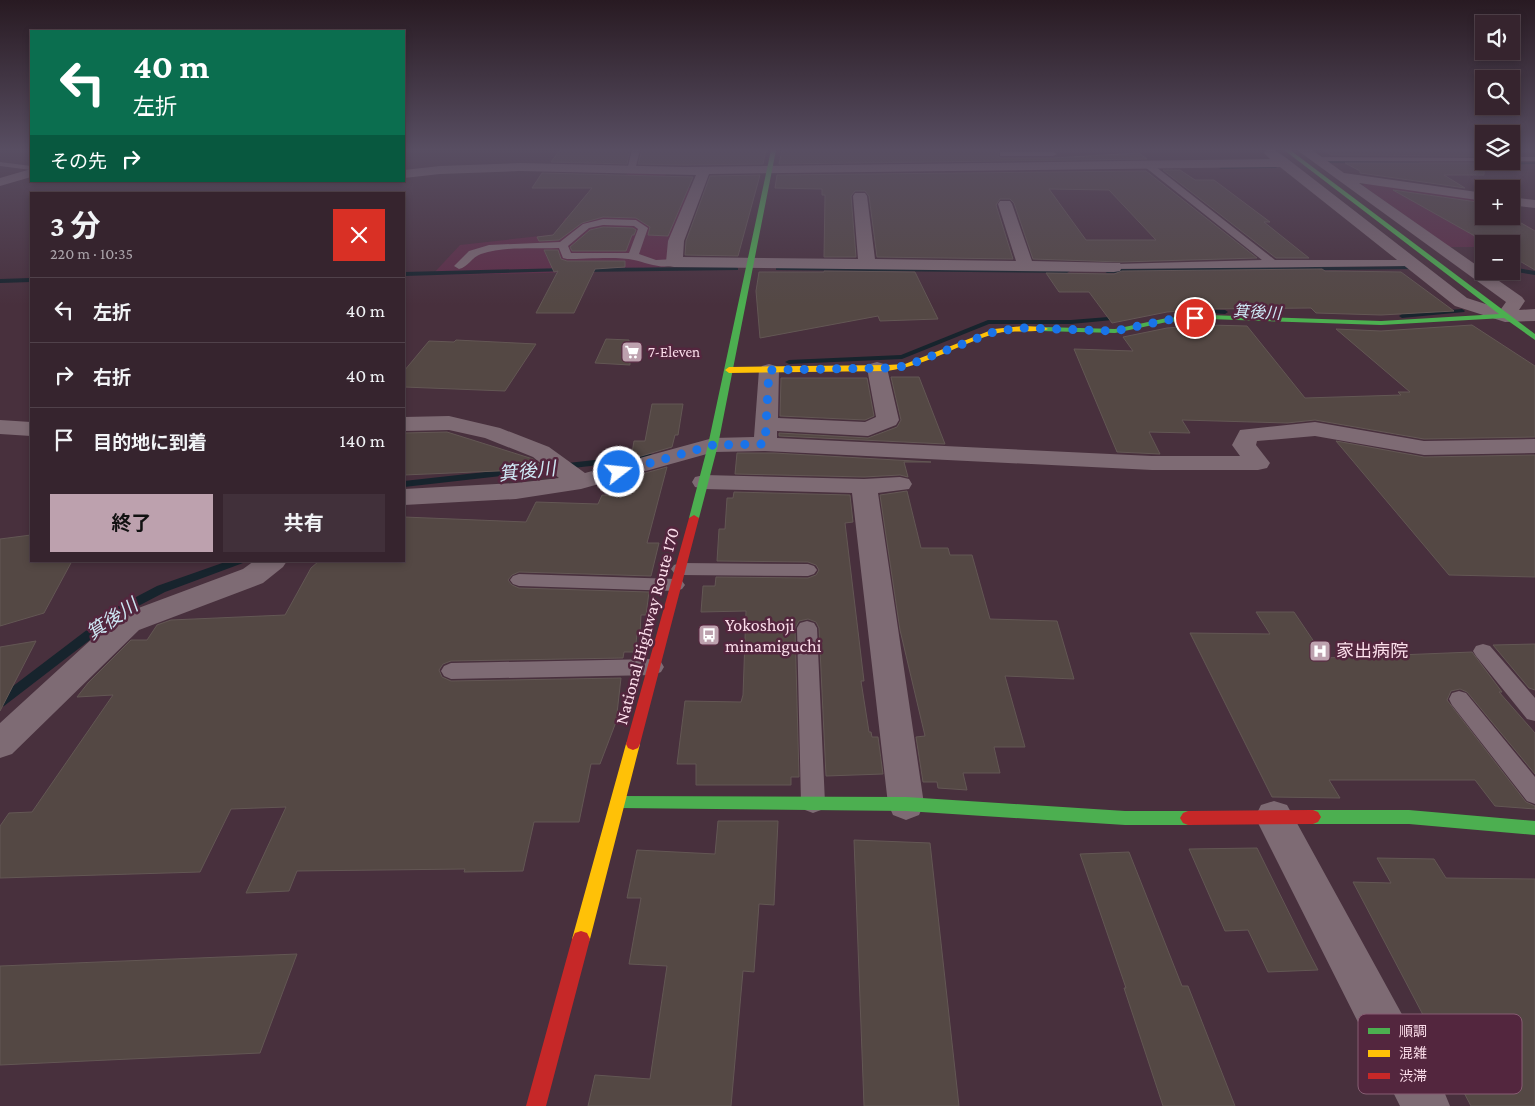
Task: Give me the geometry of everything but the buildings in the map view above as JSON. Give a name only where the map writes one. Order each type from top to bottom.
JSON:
[{"type":"main road","name":"National Highway Route 170","points":[[536,1106],[704,482],[763,202]]},
{"type":"main road","points":[[1346,202],[1535,338]]},
{"type":"main road","points":[[729,370],[906,366],[996,331],[1024,328],[1115,331],[1167,320],[1209,317],[1381,323],[1504,316]]},
{"type":"main road","points":[[618,802],[906,804],[1125,818],[1409,817],[1535,828]]},
{"type":"street","points":[[692,202],[676,241],[674,262],[1114,268]]},
{"type":"street","points":[[861,202],[867,264]]},
{"type":"street","points":[[1338,202],[1410,263],[1460,302],[1504,316],[1535,315]]},
{"type":"street","points":[[1376,202],[1516,301],[1504,316]]},
{"type":"street","points":[[1521,202],[1535,204]]},
{"type":"street","points":[[1005,204],[1026,267]]},
{"type":"street","points":[[405,497],[516,491],[581,482],[713,445],[765,434],[868,429],[888,420],[877,368]]},
{"type":"street","points":[[765,434],[769,370]]},
{"type":"street","points":[[405,424],[448,423],[492,433],[541,452],[581,482]]},
{"type":"street","points":[[0,427],[30,429]]},
{"type":"street","points":[[765,434],[1152,463],[1258,463],[1244,445],[1248,435],[1314,428],[1424,448],[1535,446]]},
{"type":"street","points":[[704,482],[864,486],[900,484]]},
{"type":"street","points":[[864,486],[906,804]]},
{"type":"street","points":[[0,744],[128,623],[253,576],[272,562]]},
{"type":"street","points":[[1274,817],[1378,1014]]},
{"type":"street","points":[[1420,1094],[1426,1106]]},
{"type":"lane","points":[[1194,202],[1272,263]]},
{"type":"lane","points":[[459,266],[473,254],[489,248],[563,245],[586,226],[603,222],[636,223],[643,228],[633,256]]},
{"type":"lane","points":[[563,245],[567,256],[633,256],[655,263],[674,262]]},
{"type":"lane","points":[[1114,268],[1272,263],[1410,263]]},
{"type":"lane","points":[[519,580],[678,577],[808,570]]},
{"type":"lane","points":[[807,628],[813,803]]},
{"type":"lane","points":[[1483,651],[1535,713]]},
{"type":"lane","points":[[451,671],[654,667]]},
{"type":"lane","points":[[1459,699],[1535,794]]},
{"type":"shaded area","points":[[606,202],[687,202],[679,219],[665,267],[546,273],[432,275],[460,245],[558,234],[565,218],[593,219]]},
{"type":"shaded area","points":[[1386,202],[1475,202],[1475,225],[1520,225],[1520,222],[1535,230],[1535,248],[1520,246],[1520,235],[1475,235],[1475,247],[1450,247]]},
{"type":"waterway","points":[[1107,271],[1410,268]]},
{"type":"waterway","points":[[582,270],[736,269]]},
{"type":"waterway","points":[[778,269],[1067,271]]},
{"type":"waterway","points":[[405,274],[565,270]]},
{"type":"waterway","points":[[1520,270],[1535,273]]},
{"type":"waterway","points":[[0,281],[30,280]]},
{"type":"waterway","name":"箕後川","points":[[1182,310],[1225,312]]},
{"type":"waterway","name":"箕後川","points":[[1402,316],[1462,311]]},
{"type":"waterway","name":"箕後川","points":[[789,362],[902,357],[988,322],[1071,322],[1121,318]]},
{"type":"waterway","name":"箕後川","points":[[405,484],[650,457]]},
{"type":"waterway","name":"箕後川","points":[[0,703],[121,610],[161,589],[236,562]]},
{"type":"traffic: fast","points":[[694,518],[713,445],[763,202]]},
{"type":"traffic: fast","points":[[1354,202],[1535,338]]},
{"type":"traffic: fast","points":[[1044,329],[1115,331],[1167,320],[1209,317],[1381,323],[1505,316]]},
{"type":"traffic: fast","points":[[618,802],[906,804],[1125,818],[1188,818]]},
{"type":"traffic: fast","points":[[1313,817],[1409,817],[1535,828]]},
{"type":"traffic: slow","points":[[729,370],[887,368],[906,366],[997,331],[1024,328],[1044,329]]},
{"type":"traffic: slow","points":[[581,939],[633,744]]},
{"type":"traffic: jam","points":[[633,744],[694,518]]},
{"type":"traffic: jam","points":[[1188,818],[1313,817]]},
{"type":"traffic: jam","points":[[536,1106],[581,939]]},
{"type":"place","name":"7-Eleven","points":[[632,352]]},
{"type":"place","name":"Yokoshoji minamiguchi","points":[[709,635]]},
{"type":"place","name":"家出病院","points":[[1320,651]]},
{"type":"route","points":[[619,472],[713,445],[765,444],[769,370],[906,366],[996,331],[1024,328],[1115,331],[1167,320],[1195,318]]}]
